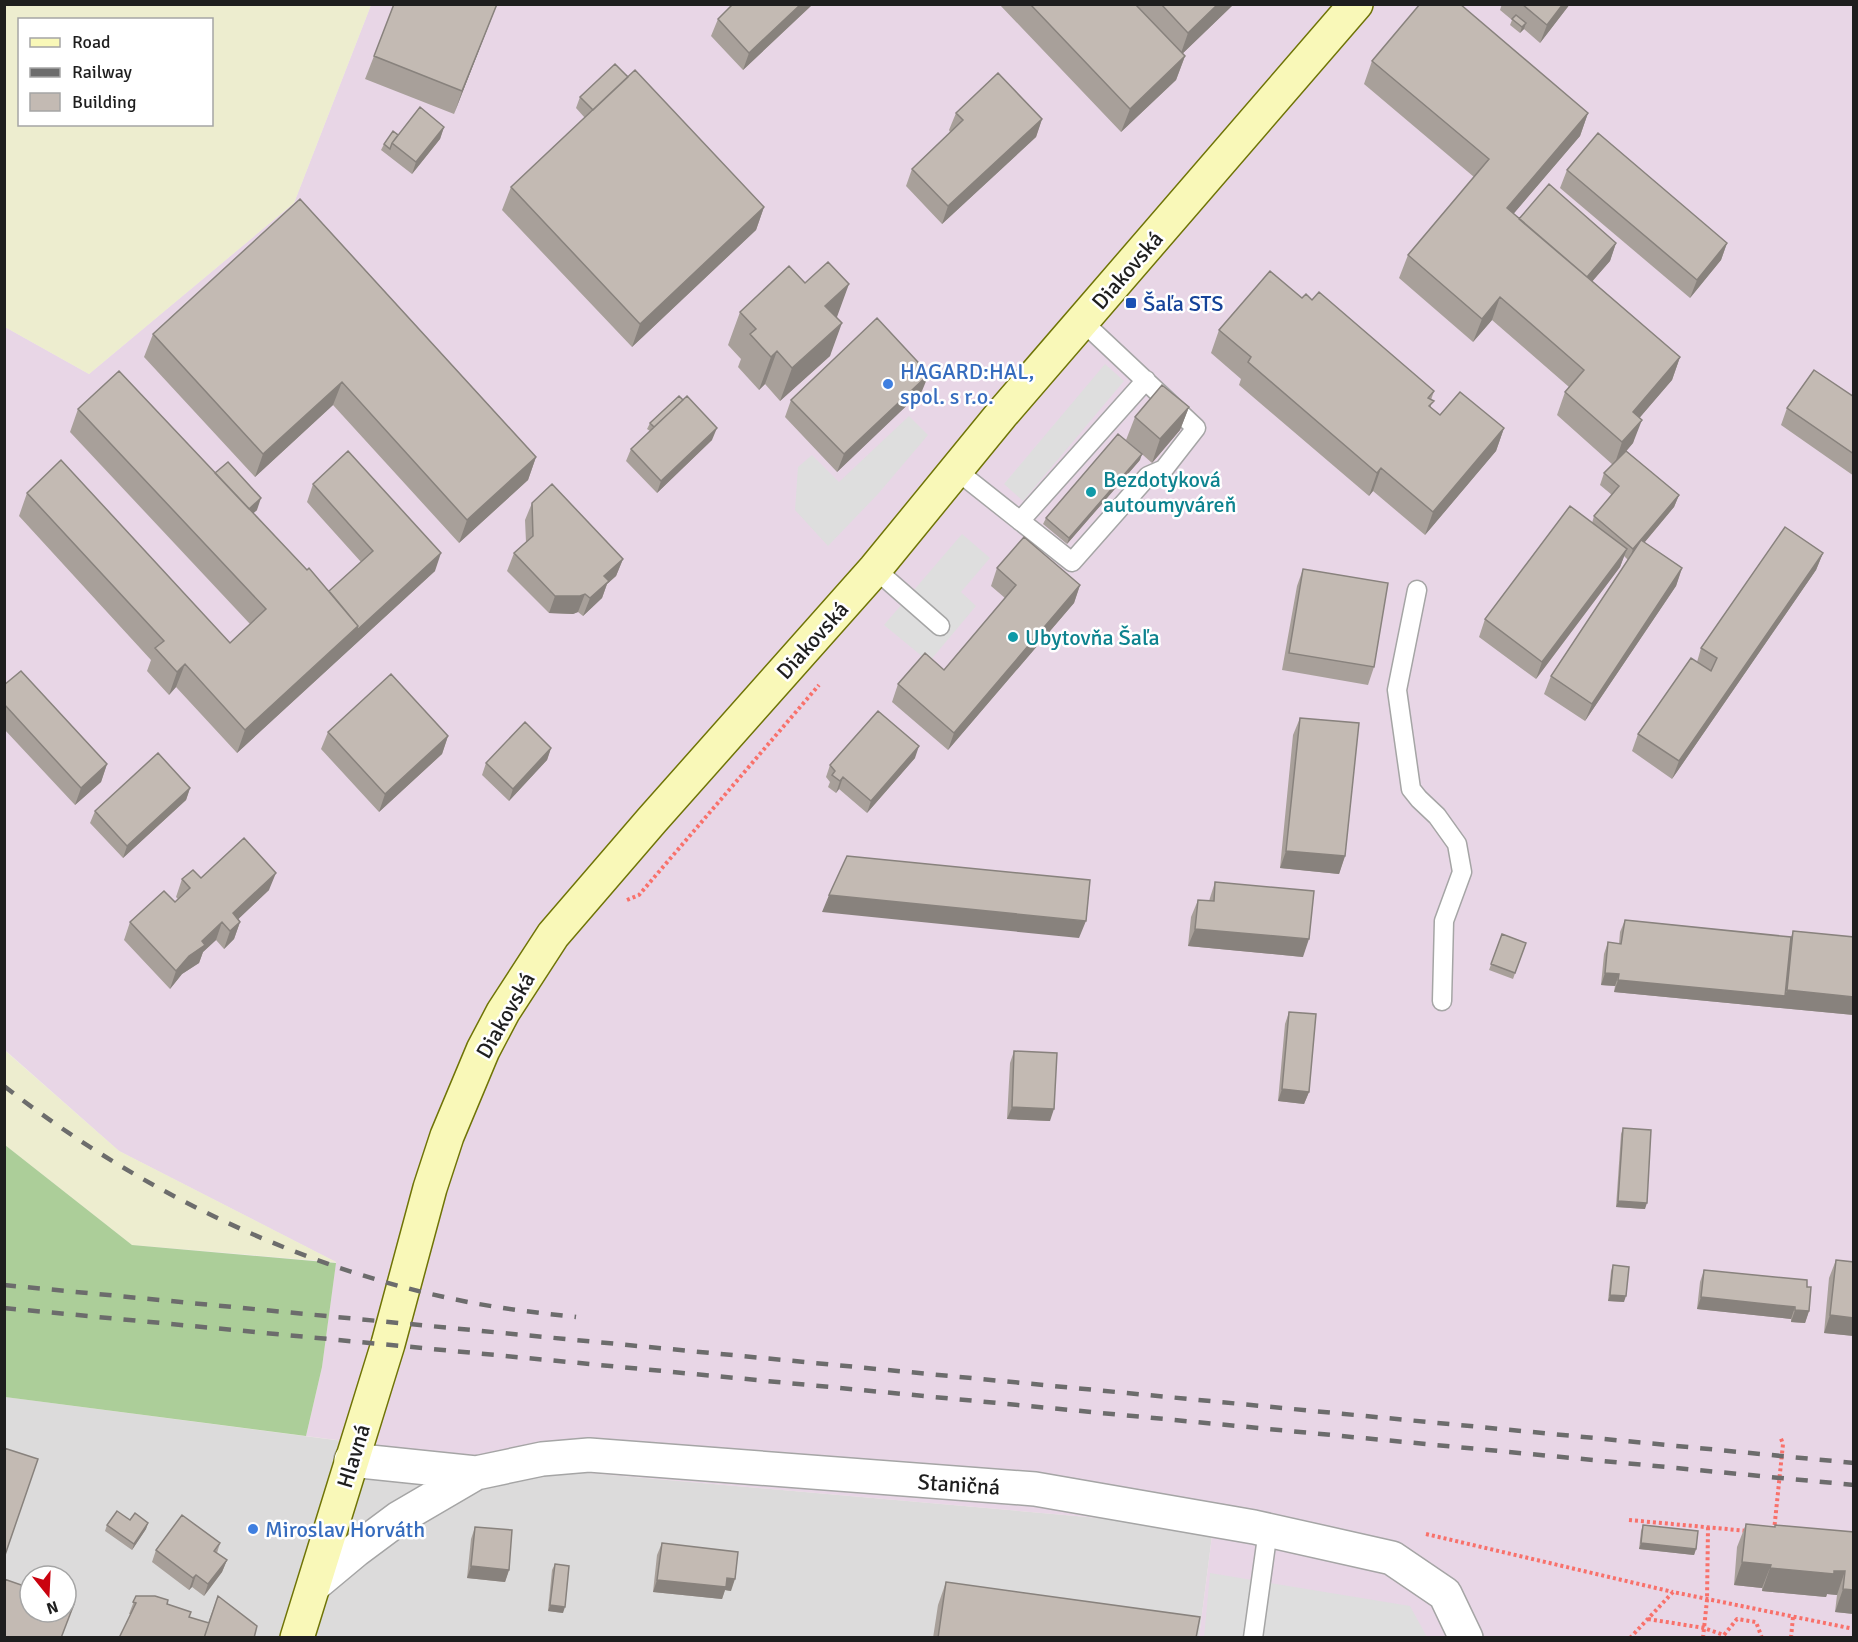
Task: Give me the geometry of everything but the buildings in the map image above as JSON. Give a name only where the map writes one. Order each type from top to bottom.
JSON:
[{"type":"street","name":"Diakovská","points":[[388,1344],[430,1188],[447,1136],[483,1050],[503,1012],[553,935],[874,569],[1083,321],[1356,4]]},
{"type":"street","name":"Hlavná","points":[[297,1638],[388,1344]]},
{"type":"street","name":"Staničná","points":[[351,1460],[476,1473],[542,1459],[589,1455],[1035,1489],[1268,1530],[1392,1558],[1445,1594],[1466,1638]]},
{"type":"street","name":"Staničná","points":[[314,1585],[399,1518],[476,1473]]},
{"type":"lane","points":[[956,470],[1072,562],[1148,476],[1164,469],[1196,428],[1083,321]]},
{"type":"lane","points":[[1020,521],[1146,380]]},
{"type":"lane","points":[[874,569],[940,626]]},
{"type":"lane","points":[[1417,590],[1397,690],[1411,789],[1437,816],[1457,844],[1462,872],[1444,921],[1442,1001]]},
{"type":"lane","points":[[1253,1638],[1268,1530]]},
{"type":"path","points":[[1773,1534],[1783,1444],[1780,1437]]},
{"type":"path","points":[[1629,1520],[1752,1532]]},
{"type":"path","points":[[1703,1638],[1707,1600],[1708,1527]]},
{"type":"path","points":[[1426,1534],[1707,1600],[1854,1629]]},
{"type":"path","points":[[1630,1638],[1673,1592]]},
{"type":"path","points":[[1791,1638],[1793,1617]]},
{"type":"path","points":[[1648,1619],[1704,1628],[1724,1635],[1737,1619],[1756,1622],[1762,1638]]},
{"type":"shaded area","points":[[371,5],[1853,5],[1853,1637],[1199,1637],[1213,1528],[588,1473],[306,1436],[322,1367],[336,1262],[119,1151],[5,1050],[5,327],[89,374],[294,203]]},
{"type":"shaded area","points":[[1105,364],[1124,381],[1023,501],[1004,484]]},
{"type":"shaded area","points":[[909,416],[928,435],[878,494],[828,546],[795,510],[798,467],[812,455],[839,482]]},
{"type":"shaded area","points":[[962,534],[990,558],[961,592],[976,606],[929,662],[884,625]]},
{"type":"shaded area","points":[[5,1397],[588,1473],[1213,1528],[1199,1637],[5,1638]]},
{"type":"shaded area","points":[[1210,1573],[1410,1606],[1427,1637],[1204,1638]]},
{"type":"green space","points":[[5,4],[371,5],[294,203],[89,374],[5,327]]},
{"type":"green space","points":[[4,1050],[119,1151],[336,1262],[132,1245],[5,1145]]},
{"type":"green space","points":[[5,1145],[132,1245],[336,1263],[322,1367],[306,1436],[5,1397]]},
{"type":"railway","points":[[4,1086],[55,1124],[165,1192],[283,1247],[406,1288],[468,1302],[576,1317]]},
{"type":"railway","points":[[4,1285],[1854,1463]]},
{"type":"railway","points":[[4,1308],[1854,1485]]},
{"type":"place","name":"Šaľa STS","points":[[1131,303]]},
{"type":"place","name":"HAGARD:HAL, spol. s r.o.","points":[[888,384]]},
{"type":"place","name":"Bezdotyková autoumyváreň","points":[[1091,492]]},
{"type":"place","name":"Ubytovňa Šaľa","points":[[1013,637]]},
{"type":"place","name":"Miroslav Horváth","points":[[253,1529]]}]
